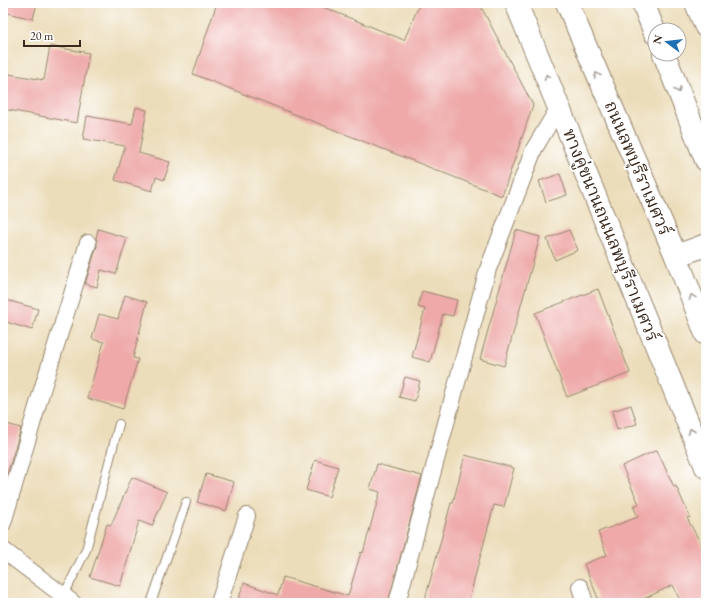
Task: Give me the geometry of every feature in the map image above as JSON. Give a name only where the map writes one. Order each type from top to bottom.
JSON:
[{"type":"main road","name":"ทางคู่ขนานถนนลพบุรีราเมศวร์","points":[[516,3],[706,467]]},
{"type":"main road","name":"ถนนลพบุรีราเมศวร์","points":[[567,3],[676,256],[706,334]]},
{"type":"main road","points":[[643,3],[651,22]]},
{"type":"main road","points":[[696,3],[706,27]]},
{"type":"main road","points":[[667,62],[706,160]]},
{"type":"main road","points":[[676,256],[706,245]]},
{"type":"street","points":[[397,603],[488,269],[534,149],[559,107]]},
{"type":"street","points":[[3,523],[42,390],[88,243]]},
{"type":"street","points":[[219,603],[247,516]]},
{"type":"street","points":[[3,550],[68,599]]},
{"type":"street","points":[[580,587],[585,603]]},
{"type":"lane","points":[[68,599],[86,550],[119,424]]},
{"type":"lane","points":[[151,603],[186,502]]},
{"type":"building","points":[[3,3],[37,3],[33,19],[3,12]]},
{"type":"building","points":[[217,3],[313,3],[404,40],[420,3],[479,3],[533,105],[502,196],[193,74]]},
{"type":"building","points":[[50,46],[89,53],[77,123],[3,109],[3,73],[44,80]]},
{"type":"building","points":[[136,107],[147,110],[139,153],[170,162],[164,180],[156,177],[152,191],[115,180],[125,146],[83,139],[87,116],[132,124]]},
{"type":"building","points":[[560,174],[567,195],[546,202],[539,181]]},
{"type":"building","points":[[98,229],[127,238],[116,274],[101,270],[97,287],[85,284],[97,246],[96,238]]},
{"type":"building","points":[[516,230],[540,237],[504,366],[480,359]]},
{"type":"building","points":[[569,230],[578,250],[555,260],[547,239]]},
{"type":"building","points":[[598,289],[630,373],[567,397],[535,313]]},
{"type":"building","points":[[422,291],[457,300],[453,316],[443,314],[430,362],[412,357],[425,309],[418,307]]},
{"type":"building","points":[[125,295],[147,302],[133,358],[138,359],[123,409],[87,398],[104,342],[92,339],[99,314],[118,319]]},
{"type":"building","points":[[3,299],[38,309],[32,330],[3,321]]},
{"type":"building","points":[[405,377],[420,381],[415,401],[399,397]]},
{"type":"building","points":[[631,405],[637,424],[617,430],[612,411]]},
{"type":"building","points":[[3,423],[21,428],[6,478],[3,477]]},
{"type":"building","points":[[657,450],[674,487],[676,486],[690,517],[687,518],[702,546],[706,558],[706,603],[681,603],[673,585],[635,603],[600,603],[584,564],[607,555],[598,532],[638,517],[633,506],[639,504],[622,466]]},
{"type":"building","points":[[465,455],[514,468],[504,507],[494,505],[468,603],[424,603],[451,503],[453,503]]},
{"type":"building","points":[[315,460],[338,467],[329,497],[306,490]]},
{"type":"building","points":[[377,464],[422,476],[388,603],[237,603],[244,583],[278,595],[283,577],[348,596],[361,552],[363,553],[380,492],[370,489]]},
{"type":"building","points":[[206,474],[234,482],[226,511],[197,502]]},
{"type":"building","points":[[132,477],[167,492],[152,526],[139,521],[120,586],[90,577],[107,524],[111,525]]}]
